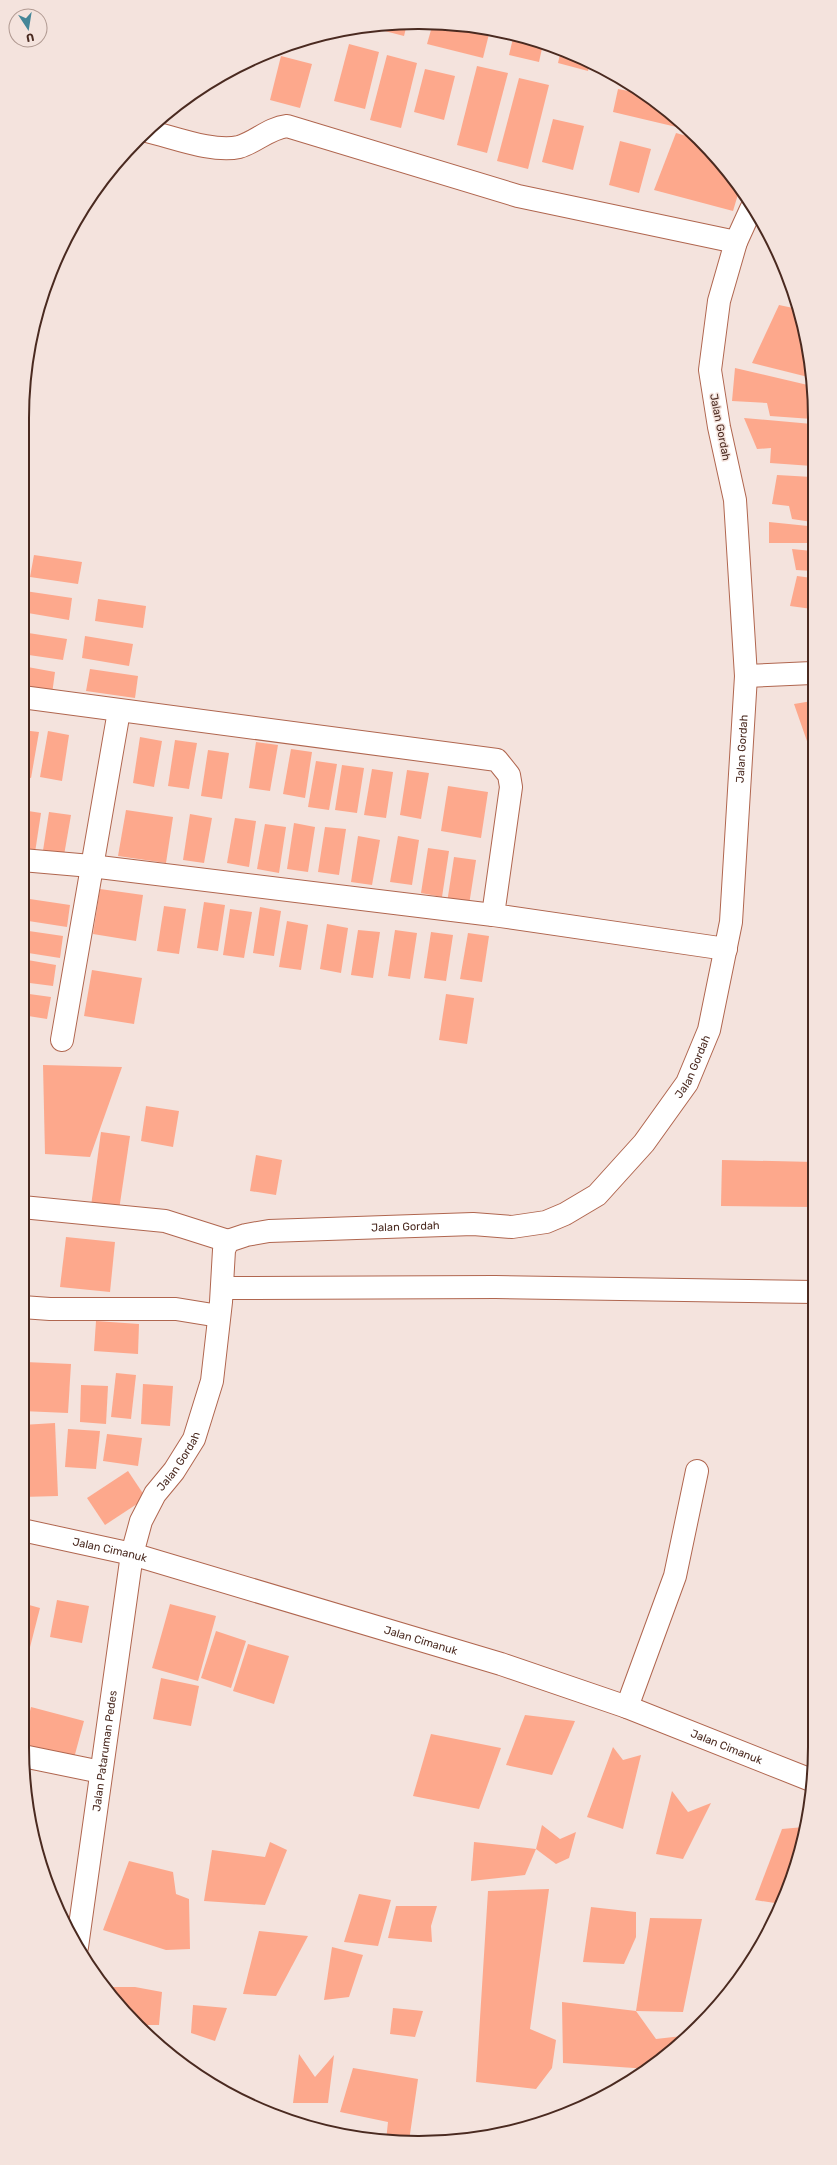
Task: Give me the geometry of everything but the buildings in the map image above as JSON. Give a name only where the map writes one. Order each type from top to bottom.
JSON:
[{"type":"street","points":[[154,133],[223,149],[240,147],[274,129],[287,126],[518,196],[736,242]]},
{"type":"street","name":"Jalan Gordah","points":[[132,1554],[144,1514],[155,1494],[174,1471],[194,1440],[212,1381],[222,1288],[224,1250],[228,1241],[246,1235],[269,1231],[473,1224],[512,1227],[546,1222],[565,1214],[596,1195],[644,1143],[687,1083],[709,1030],[731,922],[746,676],[735,500],[719,427],[710,370],[719,301],[736,242],[749,213]]},
{"type":"street","points":[[746,676],[808,673]]},
{"type":"street","points":[[29,698],[497,760],[508,775],[511,787],[493,915]]},
{"type":"street","points":[[62,1040],[119,711]]},
{"type":"street","points":[[29,861],[91,866],[493,915],[726,949]]},
{"type":"street","points":[[29,1208],[164,1221],[228,1241]]},
{"type":"street","points":[[222,1288],[495,1287],[808,1292]]},
{"type":"street","points":[[29,1308],[50,1309],[176,1309],[219,1316]]},
{"type":"street","points":[[627,1707],[675,1576],[697,1471]]},
{"type":"street","name":"Jalan Cimanuk","points":[[29,1532],[132,1554],[501,1664],[627,1707],[807,1778]]},
{"type":"street","name":"Jalan Pataruman Pedes","points":[[78,1936],[132,1554]]},
{"type":"street","points":[[29,1757],[101,1772]]}]
